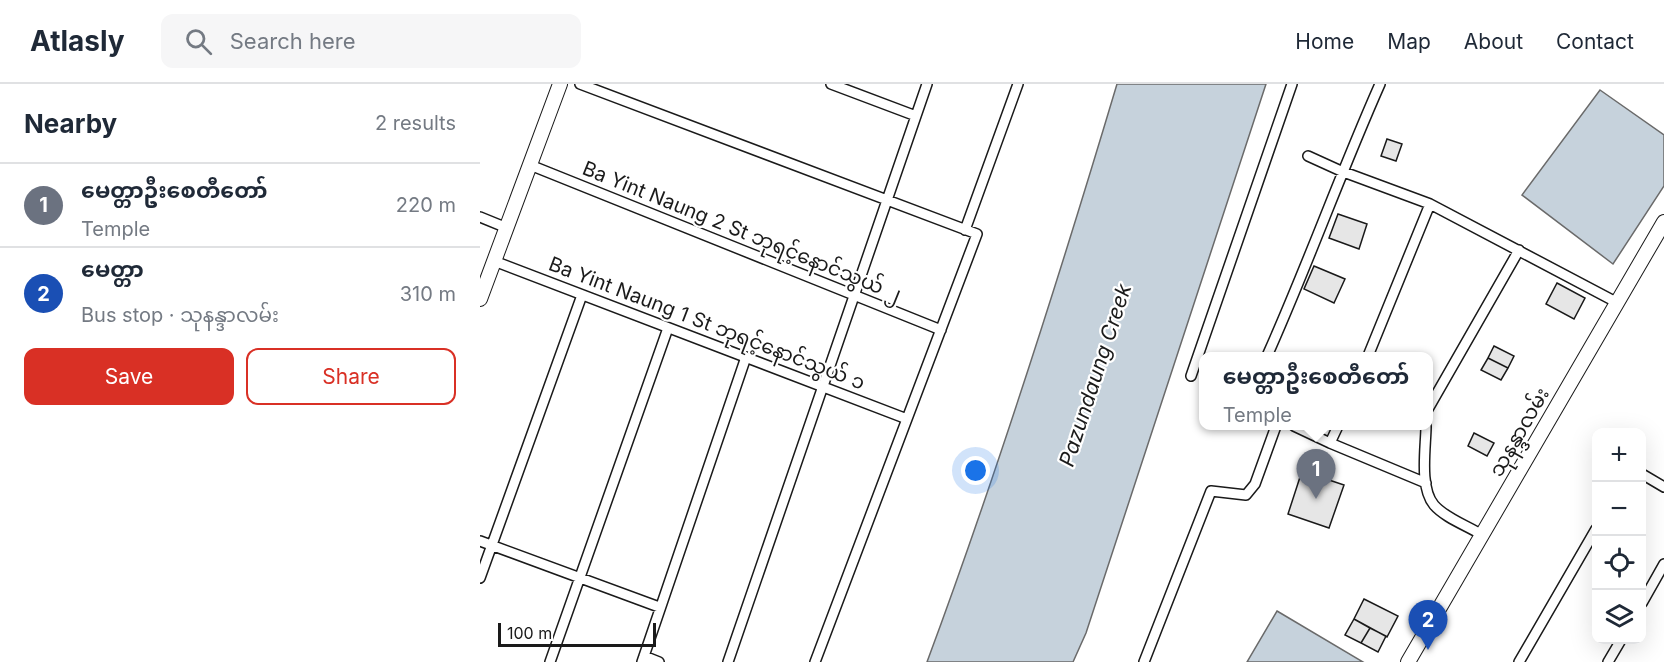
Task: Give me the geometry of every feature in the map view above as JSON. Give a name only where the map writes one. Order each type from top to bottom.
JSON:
[{"type":"main road","points":[[480,299],[560,84]]},
{"type":"main road","name":"သုနန္ဒာလမ်း","points":[[1408,662],[1664,222]]},
{"type":"street","points":[[580,84],[977,234],[815,662]]},
{"type":"street","points":[[831,84],[916,116]]},
{"type":"street","points":[[740,662],[728,660],[927,84]]},
{"type":"street","points":[[965,230],[1018,84]]},
{"type":"street","points":[[1199,352],[1292,84]]},
{"type":"street","points":[[1269,352],[1305,273],[1341,171],[1380,84]]},
{"type":"street","points":[[1308,156],[1341,171],[1430,204],[1616,302]]},
{"type":"street","name":"Ba Yint Naung 2 St ဘုရင့်နောင်သွယ် ၂","points":[[530,165],[941,330]]},
{"type":"street","points":[[1370,352],[1430,204]]},
{"type":"street","points":[[480,217],[507,228]]},
{"type":"street","points":[[1433,400],[1519,249]]},
{"type":"street","name":"Ba Yint Naung 1 St ဘုရင့်နောင်သွယ် ၁","points":[[494,261],[907,418]]},
{"type":"street","points":[[480,578],[582,295]]},
{"type":"street","points":[[550,662],[669,328]]},
{"type":"street","points":[[1191,376],[1199,353]]},
{"type":"street","points":[[659,662],[643,659],[746,357]]},
{"type":"street","points":[[1144,662],[1211,491],[1246,495],[1255,484],[1275,430]]},
{"type":"street","points":[[1302,430],[1426,483]]},
{"type":"street","points":[[1330,443],[1336,430]]},
{"type":"street","points":[[1426,430],[1426,483],[1434,505],[1482,535]]},
{"type":"street","points":[[1646,477],[1664,487]]},
{"type":"street","points":[[1519,662],[1592,536]]},
{"type":"street","points":[[480,541],[659,608]]},
{"type":"street","points":[[1646,595],[1664,564]]},
{"type":"street","points":[[1608,662],[1618,644]]},
{"type":"water","name":"Pazundaung Creek","points":[[1117,84],[1266,84],[1086,633],[1073,662],[927,662],[1027,374]]},
{"type":"water","points":[[1600,90],[1664,135],[1664,186],[1613,264],[1522,195]]},
{"type":"water","points":[[1277,611],[1363,662],[1247,662]]},
{"type":"building","points":[[1387,139],[1402,144],[1396,161],[1381,156]]},
{"type":"building","points":[[1338,214],[1367,224],[1359,249],[1329,238]]},
{"type":"building","points":[[1314,266],[1345,279],[1334,303],[1304,289]]},
{"type":"building","points":[[1557,283],[1585,298],[1574,319],[1546,304]]},
{"type":"building","points":[[1494,346],[1514,356],[1508,368],[1488,358]]},
{"type":"building","points":[[1488,358],[1508,368],[1501,380],[1481,370]]},
{"type":"building","points":[[1474,433],[1494,443],[1487,456],[1468,446]]},
{"type":"building","points":[[1302,471],[1344,485],[1329,528],[1288,514]]},
{"type":"building","points":[[1364,599],[1398,616],[1387,637],[1354,619]]},
{"type":"building","points":[[1354,619],[1370,628],[1361,643],[1345,635]]},
{"type":"building","points":[[1370,628],[1386,636],[1378,652],[1361,643]]},
{"type":"place","name":"မေတ္တာဦးစေတီတော်","points":[[1316,499]]},
{"type":"place","name":"မေတ္တာ","points":[[1428,650]]}]
